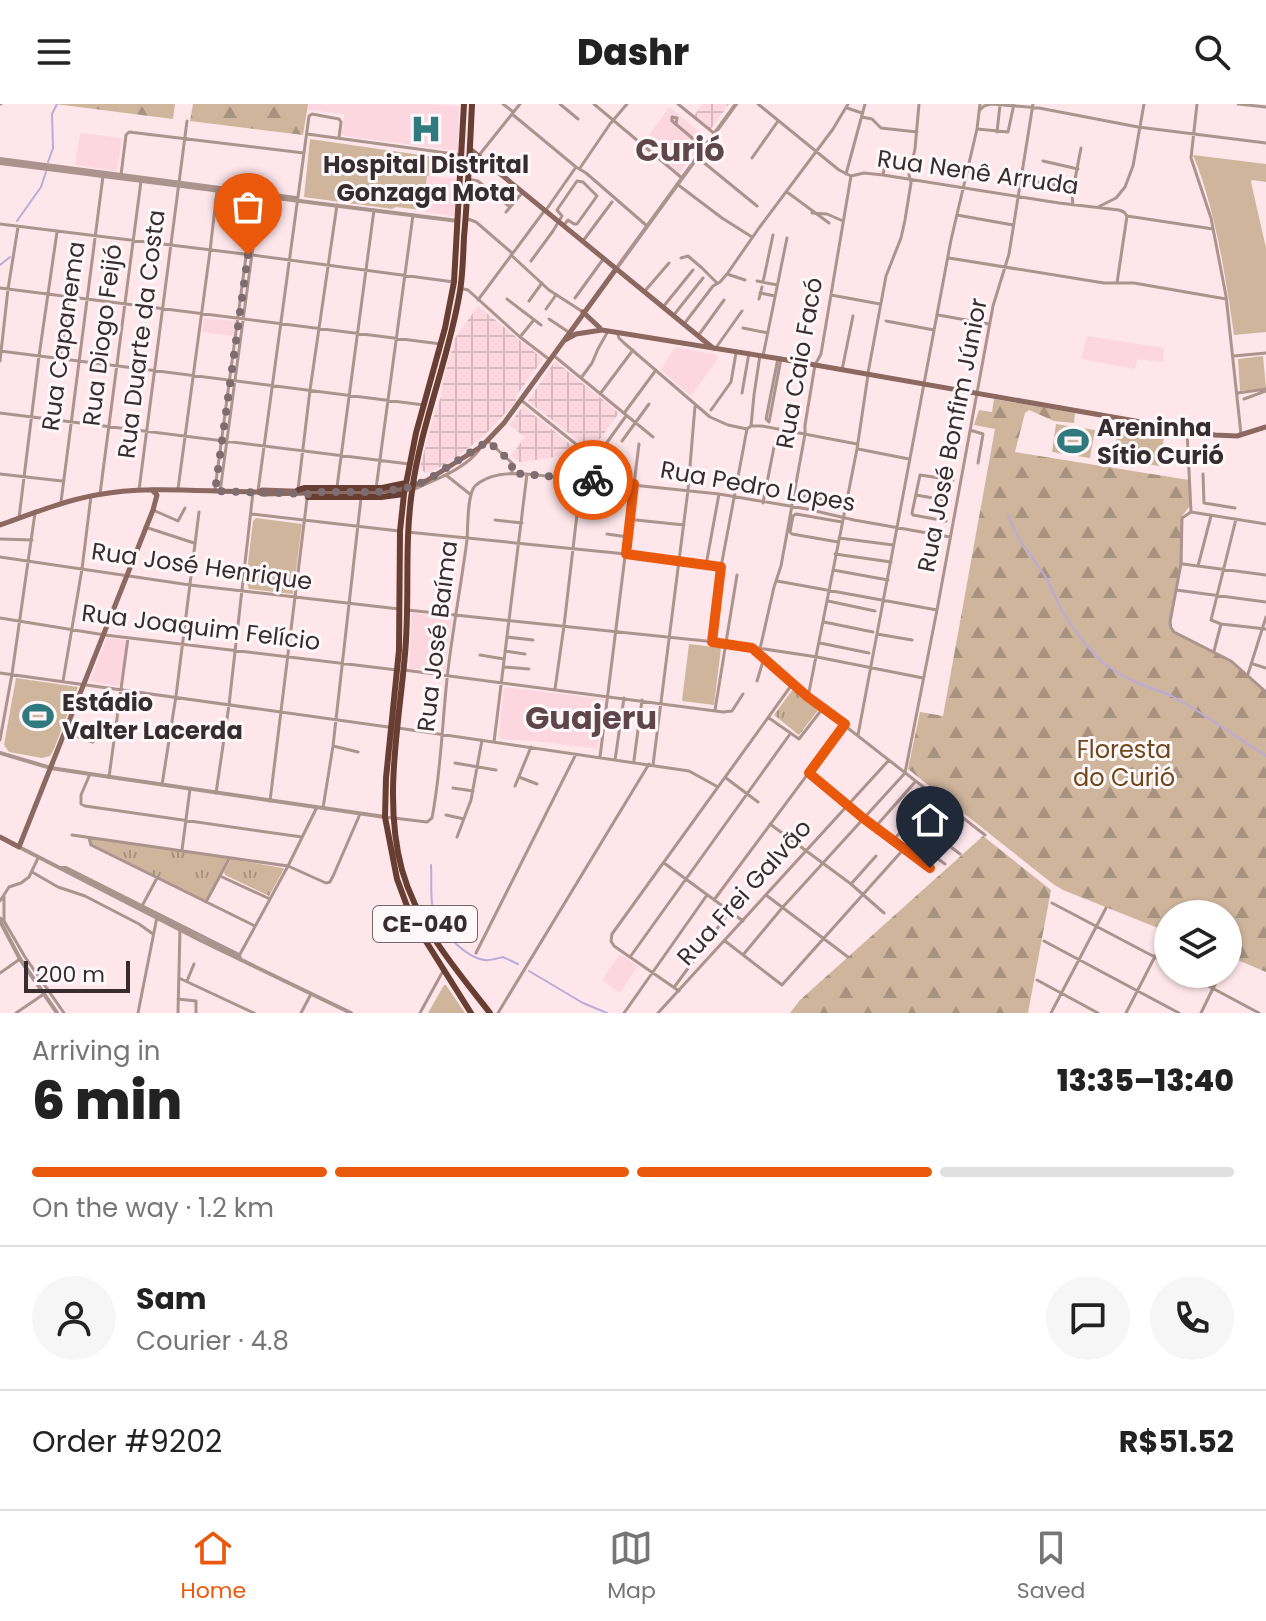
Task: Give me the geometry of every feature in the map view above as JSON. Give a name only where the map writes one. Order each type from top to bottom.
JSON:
[{"type":"highway","name":"CE-040","points":[[464,104],[460,288],[450,339],[408,492],[400,670],[386,778],[385,817],[400,889],[416,925],[471,1013]]},
{"type":"highway","name":"CE-040","points":[[408,492],[409,464],[454,282],[468,179],[472,104]]},
{"type":"highway","points":[[298,490],[379,490],[406,483]]},
{"type":"highway","points":[[309,494],[361,498],[408,492]]},
{"type":"highway","name":"CE-040","points":[[394,728],[393,818],[402,869],[419,914],[437,946],[490,1013]]},
{"type":"main road","points":[[470,149],[714,348]]},
{"type":"main road","points":[[256,492],[309,494],[379,490],[406,488],[426,481],[488,441],[616,269]]},
{"type":"main road","points":[[583,312],[605,330]]},
{"type":"main road","points":[[565,340],[579,333],[605,330],[1225,437],[1266,427]]},
{"type":"main road","points":[[696,345],[703,345],[700,337]]},
{"type":"main road","points":[[0,525],[91,496],[139,490],[298,490],[309,494]]},
{"type":"main road","points":[[0,837],[19,847],[153,510],[157,499],[152,490]]},
{"type":"main road","points":[[157,499],[177,490]]},
{"type":"street","points":[[503,104],[647,226]]},
{"type":"street","points":[[478,156],[520,104]]},
{"type":"street","points":[[560,104],[578,119]]},
{"type":"street","points":[[594,104],[682,178]]},
{"type":"street","points":[[478,300],[627,104]]},
{"type":"street","points":[[678,104],[715,134]]},
{"type":"street","points":[[616,269],[736,104]]},
{"type":"street","name":"Rua Nenê Arruda","points":[[758,104],[848,175],[883,175],[1121,210],[1127,216],[1213,229]]},
{"type":"street","name":"Rua Caio Facó","points":[[760,649],[792,507],[815,365],[821,354],[831,295],[848,175],[865,104]]},
{"type":"street","points":[[808,697],[857,446],[880,304],[889,265],[901,238],[911,183],[919,104]]},
{"type":"street","points":[[858,735],[875,633],[888,580],[923,385],[980,104]]},
{"type":"street","points":[[1098,207],[1116,198],[1125,187],[1133,166],[1144,104]]},
{"type":"street","points":[[1197,104],[1191,158],[1213,229],[1226,299],[1241,434]]},
{"type":"street","points":[[1238,104],[1266,107]]},
{"type":"street","points":[[979,111],[986,105],[1033,106],[1138,127],[1266,143]]},
{"type":"street","points":[[997,132],[1000,105]]},
{"type":"street","points":[[977,129],[1007,133],[1014,105]]},
{"type":"street","points":[[683,324],[713,286],[727,274],[848,106],[872,119],[881,128],[917,132]]},
{"type":"street","name":"Rua José Bonfim Júnior","points":[[905,773],[989,324],[1009,254],[1033,106]]},
{"type":"street","points":[[216,793],[252,514],[265,446],[310,115],[340,120],[339,138]]},
{"type":"street","name":"Rua Duarte da Costa","points":[[139,490],[187,121]]},
{"type":"street","points":[[752,158],[778,121]]},
{"type":"street","points":[[676,124],[704,148]]},
{"type":"street","points":[[121,175],[127,133],[304,153]]},
{"type":"street","points":[[307,134],[462,155]]},
{"type":"street","points":[[1073,205],[1081,148]]},
{"type":"street","points":[[697,157],[757,206]]},
{"type":"street","points":[[0,161],[179,184]]},
{"type":"street","points":[[1043,161],[1078,169]]},
{"type":"street","points":[[883,175],[885,164]]},
{"type":"street","points":[[103,174],[476,222],[556,295],[583,312]]},
{"type":"street","name":"Rua Capanema","points":[[61,505],[103,174]]},
{"type":"street","points":[[468,179],[478,181],[510,207]]},
{"type":"street","points":[[1021,179],[1074,188]]},
{"type":"street","name":"Rua Diogo Feijó","points":[[100,494],[141,181]]},
{"type":"street","points":[[531,261],[561,223],[568,220],[576,225],[597,196],[583,182],[577,181],[557,210],[562,216],[561,223]]},
{"type":"street","points":[[677,184],[752,237]]},
{"type":"street","points":[[177,490],[217,189]]},
{"type":"street","points":[[787,192],[829,223]]},
{"type":"street","points":[[506,212],[522,193]]},
{"type":"street","points":[[218,492],[257,194]]},
{"type":"street","points":[[583,241],[612,202]]},
{"type":"street","points":[[298,490],[337,205]]},
{"type":"street","points":[[337,489],[374,210]]},
{"type":"street","points":[[812,213],[827,214],[843,221]]},
{"type":"street","points":[[379,490],[380,460],[413,215]]},
{"type":"street","points":[[957,215],[1013,225]]},
{"type":"street","points":[[1117,283],[1127,216]]},
{"type":"street","points":[[0,224],[454,282]]},
{"type":"street","points":[[0,361],[18,227]]},
{"type":"street","points":[[19,518],[57,232]]},
{"type":"street","points":[[759,299],[773,235]]},
{"type":"street","points":[[712,642],[721,567],[787,238]]},
{"type":"street","points":[[681,258],[686,255],[717,283]]},
{"type":"street","points":[[575,298],[604,258]]},
{"type":"street","points":[[948,258],[1104,283],[1134,283],[1226,299]]},
{"type":"street","points":[[644,292],[669,263]]},
{"type":"street","points":[[663,307],[693,270]]},
{"type":"street","points":[[727,274],[745,280]]},
{"type":"street","points":[[673,316],[703,278]]},
{"type":"street","points":[[529,301],[542,283]]},
{"type":"street","points":[[761,283],[777,285]]},
{"type":"street","points":[[0,288],[441,344]]},
{"type":"street","points":[[460,288],[468,290],[520,337],[581,378],[653,437]]},
{"type":"street","points":[[760,293],[775,296]]},
{"type":"street","points":[[546,309],[556,295]]},
{"type":"street","points":[[831,295],[880,304]]},
{"type":"street","points":[[60,359],[69,297]]},
{"type":"street","points":[[507,299],[541,325]]},
{"type":"street","points":[[700,337],[724,300]]},
{"type":"street","points":[[714,348],[742,311]]},
{"type":"street","points":[[938,315],[989,324]]},
{"type":"street","points":[[842,370],[853,316]]},
{"type":"street","points":[[549,319],[570,333]]},
{"type":"street","points":[[520,337],[534,320]]},
{"type":"street","points":[[886,321],[934,330]]},
{"type":"street","points":[[743,328],[768,333]]},
{"type":"street","points":[[581,378],[592,363],[605,330]]},
{"type":"street","points":[[617,332],[619,338],[695,406],[722,423],[805,434],[909,459]]},
{"type":"street","points":[[600,394],[633,350]]},
{"type":"street","points":[[1,351],[424,405]]},
{"type":"street","points":[[711,410],[731,382],[737,352]]},
{"type":"street","points":[[742,393],[749,353]]},
{"type":"street","points":[[1234,356],[1266,353]]},
{"type":"street","points":[[774,385],[769,422],[766,419],[779,358]]},
{"type":"street","points":[[584,454],[600,452],[656,370]]},
{"type":"street","points":[[1238,393],[1266,390]]},
{"type":"street","points":[[1244,399],[1266,390]]},
{"type":"street","points":[[521,400],[582,449],[584,454],[555,689]]},
{"type":"street","points":[[622,441],[649,404]]},
{"type":"street","points":[[498,1013],[651,764],[680,561],[695,406]]},
{"type":"street","points":[[0,413],[409,464]]},
{"type":"street","points":[[970,430],[983,434],[978,463]]},
{"type":"street","points":[[1187,431],[1191,512]]},
{"type":"street","points":[[488,441],[512,463],[512,473]]},
{"type":"street","points":[[763,503],[775,442]]},
{"type":"street","points":[[600,757],[639,444]]},
{"type":"street","points":[[408,492],[472,458],[482,446]]},
{"type":"street","points":[[0,474],[62,481]]},
{"type":"street","points":[[445,474],[471,495]]},
{"type":"street","name":"Rua Pedro Lopes","points":[[471,495],[475,486],[500,474],[582,478],[719,494],[951,537]]},
{"type":"street","points":[[494,742],[527,474]]},
{"type":"street","points":[[912,513],[921,474],[953,480]]},
{"type":"street","points":[[1203,474],[1205,504],[1235,508]]},
{"type":"street","points":[[1190,488],[1203,489]]},
{"type":"street","points":[[270,801],[309,494]]},
{"type":"street","points":[[706,565],[719,494]]},
{"type":"street","name":"Rua José Baíma","points":[[393,818],[431,820],[471,495]]},
{"type":"street","points":[[799,495],[846,503]]},
{"type":"street","points":[[916,495],[950,501]]},
{"type":"street","points":[[63,681],[91,496]]},
{"type":"street","points":[[239,958],[320,808],[333,746],[361,498]]},
{"type":"street","points":[[153,510],[179,521],[185,508]]},
{"type":"street","points":[[900,511],[946,521]]},
{"type":"street","points":[[162,785],[199,512]]},
{"type":"street","points":[[1266,524],[1191,512],[1182,518],[1181,564],[1170,622],[1174,632],[1231,661],[1266,692]]},
{"type":"street","points":[[0,740],[35,513]]},
{"type":"street","points":[[252,514],[721,567]]},
{"type":"street","points":[[842,519],[796,514],[790,532],[893,545]]},
{"type":"street","points":[[1198,566],[1211,516]]},
{"type":"street","points":[[1236,519],[1211,620],[1265,629]]},
{"type":"street","points":[[495,520],[522,523]]},
{"type":"street","points":[[636,520],[684,525]]},
{"type":"street","points":[[145,527],[194,543]]},
{"type":"street","points":[[607,534],[628,537]]},
{"type":"street","points":[[0,539],[32,540]]},
{"type":"street","points":[[835,554],[891,562]]},
{"type":"street","name":"Rua José Henrique","points":[[0,557],[296,598],[725,643],[923,678]]},
{"type":"street","points":[[1181,564],[1266,575]]},
{"type":"street","points":[[832,570],[888,580]]},
{"type":"street","points":[[737,575],[715,710],[732,711],[743,694]]},
{"type":"street","points":[[777,581],[937,610]]},
{"type":"street","points":[[1176,590],[1266,602]]},
{"type":"street","points":[[827,601],[875,611]]},
{"type":"street","points":[[1248,674],[1265,629],[1266,617]]},
{"type":"street","name":"Rua Joaquim Felício","points":[[0,618],[182,645],[715,710]]},
{"type":"street","points":[[824,622],[912,640]]},
{"type":"street","points":[[1214,651],[1221,624]]},
{"type":"street","points":[[109,777],[128,637]]},
{"type":"street","points":[[507,637],[533,640]]},
{"type":"street","points":[[820,643],[869,653]]},
{"type":"street","points":[[752,648],[808,697],[985,835]]},
{"type":"street","points":[[505,651],[525,654]]},
{"type":"street","points":[[480,655],[504,659]]},
{"type":"street","points":[[757,681],[764,658]]},
{"type":"street","points":[[1253,664],[1266,668]]},
{"type":"street","points":[[504,667],[529,669]]},
{"type":"street","points":[[0,673],[651,764],[689,771],[718,787]]},
{"type":"street","points":[[679,991],[612,944],[612,934],[793,683]]},
{"type":"street","points":[[615,760],[624,698]]},
{"type":"street","points":[[634,762],[642,700]]},
{"type":"street","points":[[769,717],[798,739],[823,708]]},
{"type":"street","points":[[714,900],[845,724]]},
{"type":"street","points":[[65,732],[93,742]]},
{"type":"street","points":[[630,957],[790,734]]},
{"type":"street","points":[[457,837],[473,791],[482,740]]},
{"type":"street","points":[[333,746],[358,752]]},
{"type":"street","points":[[515,786],[531,747]]},
{"type":"street","points":[[0,753],[51,768],[393,818]]},
{"type":"street","points":[[476,953],[576,754]]},
{"type":"street","name":"Rua Frei Galvão","points":[[658,1013],[889,760]]},
{"type":"street","points":[[455,763],[496,770]]},
{"type":"street","points":[[809,773],[930,868]]},
{"type":"street","points":[[743,955],[905,773]]},
{"type":"street","points":[[90,774],[80,799],[85,806],[302,837]]},
{"type":"street","points":[[519,777],[537,784]]},
{"type":"street","points":[[725,778],[758,802]]},
{"type":"street","points":[[878,824],[915,782]]},
{"type":"street","points":[[453,788],[473,791]]},
{"type":"street","points":[[182,850],[190,789]]},
{"type":"street","points":[[897,836],[933,796]]},
{"type":"street","points":[[725,941],[782,985],[944,804]]},
{"type":"street","points":[[937,812],[958,828]]},
{"type":"street","points":[[72,835],[288,866],[326,883],[330,882],[360,814]]},
{"type":"street","points":[[446,815],[464,819]]},
{"type":"street","points":[[770,824],[851,884],[884,913]]},
{"type":"street","points":[[924,826],[960,854]]},
{"type":"street","points":[[89,838],[91,845],[255,926]]},
{"type":"street","points":[[912,840],[945,864]]},
{"type":"street","points":[[19,847],[347,1012]]},
{"type":"street","points":[[851,884],[876,856]]},
{"type":"street","points":[[0,901],[9,887],[24,882],[38,857]]},
{"type":"street","points":[[206,902],[229,858]]},
{"type":"street","points":[[664,863],[743,921]]},
{"type":"street","points":[[32,872],[58,887],[85,896],[153,934]]},
{"type":"street","points":[[220,876],[270,899]]},
{"type":"street","points":[[141,908],[157,878]]},
{"type":"street","points":[[624,1013],[707,895]]},
{"type":"street","points":[[766,895],[848,957]]},
{"type":"street","points":[[4,896],[1,920],[3,932],[11,939]]},
{"type":"street","points":[[1052,903],[1154,957],[1126,1013]]},
{"type":"street","points":[[1051,1013],[1106,908]]},
{"type":"street","points":[[674,987],[730,911]]},
{"type":"street","points":[[138,1013],[157,916]]},
{"type":"street","points":[[1,920],[35,981],[64,1013]]},
{"type":"street","points":[[178,1013],[180,928]]},
{"type":"street","points":[[1044,941],[1179,1013]]},
{"type":"street","points":[[0,973],[23,958]]},
{"type":"street","points":[[23,958],[37,974],[57,1013]]},
{"type":"street","points":[[187,981],[194,964]]},
{"type":"street","points":[[420,1013],[444,970]]},
{"type":"street","points":[[35,981],[37,974]]},
{"type":"street","points":[[179,978],[254,1013]]},
{"type":"street","points":[[1037,980],[1098,1013]]},
{"type":"street","points":[[1201,1013],[1212,989],[1259,1013]]},
{"type":"street","points":[[16,1013],[45,991]]},
{"type":"street","points":[[301,1013],[311,994]]},
{"type":"street","points":[[178,999],[196,1001],[196,1013]]},
{"type":"shaded area","points":[[308,104],[459,106],[458,150],[345,136],[342,134],[344,114],[307,110]]},
{"type":"shaded area","points":[[702,104],[729,104],[711,129],[694,116]]},
{"type":"shaded area","points":[[669,107],[706,137],[680,173],[643,144]]},
{"type":"shaded area","points":[[80,133],[122,138],[117,171],[75,165]]},
{"type":"shaded area","points":[[428,176],[458,179],[454,216],[425,212]]},
{"type":"shaded area","points":[[478,306],[543,359],[516,396],[516,402],[483,437],[449,462],[425,473],[420,467],[455,338]]},
{"type":"shaded area","points":[[204,318],[235,321],[233,336],[202,332]]},
{"type":"shaded area","points":[[1087,336],[1164,348],[1163,362],[1138,359],[1134,369],[1081,359]]},
{"type":"shaded area","points":[[675,347],[714,354],[718,358],[691,396],[661,370]]},
{"type":"shaded area","points":[[555,361],[619,413],[591,451],[528,401]]},
{"type":"shaded area","points":[[523,406],[580,452],[580,456],[519,462],[511,456],[525,437],[509,425]]},
{"type":"shaded area","points":[[412,613],[452,618],[445,672],[409,668]]},
{"type":"shaded area","points":[[107,638],[127,640],[121,684],[117,686],[90,681]]},
{"type":"shaded area","points":[[504,687],[604,699],[598,749],[501,739]]},
{"type":"shaded area","points":[[620,954],[638,966],[620,993],[602,980]]},
{"type":"green space","points":[[55,104],[175,104],[173,119]]},
{"type":"green space","points":[[193,104],[308,104],[303,135],[190,121]]},
{"type":"green space","points":[[310,139],[434,157],[432,174],[427,176],[423,210],[304,197]]},
{"type":"green space","points":[[1193,155],[1266,164],[1266,182],[1251,182],[1266,248],[1266,332],[1234,335],[1214,220]]},
{"type":"green space","points":[[1263,356],[1266,388],[1240,391],[1238,359]]},
{"type":"green space","name":"Floresta do Curió","points":[[994,399],[1075,413],[1074,423],[1054,421],[1029,410],[1025,413],[1015,452],[1189,480],[1190,506],[1182,516],[1180,565],[1170,630],[1233,664],[1266,692],[1266,972],[1242,962],[1242,900],[1154,900],[1154,926],[1053,884],[908,769],[920,712],[943,716],[995,429],[974,425],[979,410],[992,412]]},
{"type":"green space","name":"Areninha Sítio Curió","points":[[1056,424],[1095,430],[1090,458],[1052,452]]},
{"type":"green space","points":[[1119,425],[1165,433],[1159,466],[1113,458]]},
{"type":"green space","points":[[256,518],[302,524],[293,594],[249,589],[246,580],[253,521]]},
{"type":"green space","points":[[689,644],[721,648],[714,705],[682,701]]},
{"type":"green space","name":"Estádio Valter Lacerda","points":[[16,678],[78,687],[50,756],[42,758],[9,752],[4,745]]},
{"type":"green space","points":[[793,689],[819,709],[799,735],[774,715]]},
{"type":"green space","points":[[983,836],[1051,890],[1028,1013],[790,1013],[800,1000]]},
{"type":"green space","points":[[89,838],[229,858],[206,902],[91,845]]},
{"type":"green space","points":[[231,859],[284,869],[269,896],[225,875]]},
{"type":"green space","points":[[446,985],[465,1013],[428,1013]]},
{"type":"waterway","points":[[48,162],[53,148],[52,114],[57,104]]},
{"type":"waterway","points":[[17,221],[41,187],[46,172]]},
{"type":"waterway","points":[[0,265],[10,257]]},
{"type":"waterway","points":[[1008,515],[1018,537],[1047,579],[1063,613],[1103,663],[1128,679],[1172,696],[1266,756]]},
{"type":"waterway","points":[[431,865],[433,910],[446,933],[477,958],[503,957],[518,964]]},
{"type":"waterway","points":[[529,971],[583,1003],[607,1013]]},
{"type":"way so far","points":[[248,255],[215,491],[262,494],[395,491],[426,481],[488,441],[509,459],[512,473],[593,480]]},
{"type":"place","name":"Hospital Distrital Gonzaga Mota","points":[[426,129]]},
{"type":"place","name":"Areninha Sítio Curió","points":[[1073,441]]},
{"type":"place","name":"Estádio Valter Lacerda","points":[[38,716]]},
{"type":"district","name":"Curió","points":[[680,149]]},
{"type":"district","name":"Guajeru","points":[[591,717]]},
{"type":"route","points":[[593,480],[634,484],[626,554],[721,567],[712,642],[752,648],[808,697],[845,724],[809,773],[930,868]]}]
